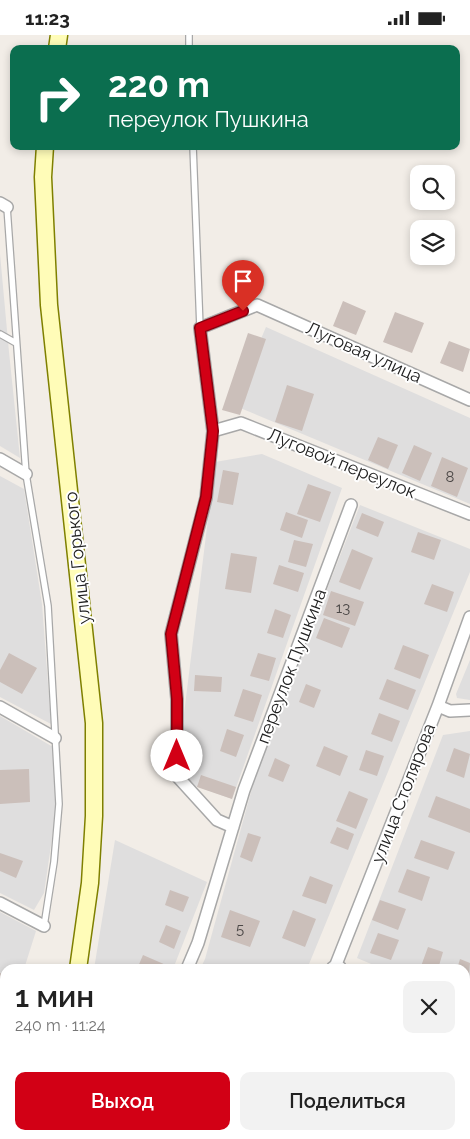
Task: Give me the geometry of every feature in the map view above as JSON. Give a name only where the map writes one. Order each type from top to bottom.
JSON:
[{"type":"main road","name":"улица Горького","points":[[45,150],[43,177],[49,305],[94,723],[94,825],[90,883],[79,964]]},
{"type":"street","name":"Луговая улица","points":[[200,328],[257,305],[470,400]]},
{"type":"street","points":[[200,328],[213,431],[206,497],[171,634],[177,699],[176,776],[217,820],[233,827]]},
{"type":"street","name":"Луговой переулок","points":[[213,431],[241,423],[470,514]]},
{"type":"street","points":[[0,459],[26,474]]},
{"type":"street","name":"переулок Пушкина","points":[[189,964],[198,943],[244,790],[351,505]]},
{"type":"street","name":"улица Столярова","points":[[338,964],[438,706],[470,617]]},
{"type":"street","points":[[438,706],[450,711],[470,710]]},
{"type":"street","points":[[0,707],[55,738]]},
{"type":"street","points":[[0,903],[44,926]]},
{"type":"lane","points":[[193,150],[200,328]]},
{"type":"lane","points":[[4,205],[26,474],[48,606],[58,804],[54,862],[44,926]]},
{"type":"lane","points":[[0,334],[16,343]]},
{"type":"shaded area","points":[[0,254],[9,352],[20,458],[0,446]]},
{"type":"shaded area","points":[[266,327],[470,418],[470,504],[233,405]]},
{"type":"shaded area","points":[[262,454],[342,488],[232,799],[176,779],[215,462]]},
{"type":"shaded area","points":[[0,476],[24,489],[42,604],[51,724],[0,697]]},
{"type":"shaded area","points":[[360,505],[470,549],[470,572],[309,964],[202,964],[259,763]]},
{"type":"shaded area","points":[[470,660],[470,700],[457,698],[456,694]]},
{"type":"shaded area","points":[[0,716],[53,747],[56,811],[44,893],[34,910],[0,893]]},
{"type":"shaded area","points":[[470,731],[470,964],[371,964],[357,958],[443,735]]},
{"type":"shaded area","points":[[115,840],[207,882],[175,964],[95,964]]},
{"type":"shaded area","points":[[0,912],[36,931],[26,964],[0,964]]},
{"type":"building","points":[[343,301],[366,311],[356,335],[333,326]]},
{"type":"building","points":[[395,312],[424,323],[412,353],[383,342]]},
{"type":"building","points":[[248,333],[266,339],[240,415],[222,410]]},
{"type":"building","points":[[449,341],[470,349],[463,372],[440,363]]},
{"type":"building","points":[[287,385],[314,394],[302,431],[275,422]]},
{"type":"building","points":[[378,437],[398,445],[388,469],[368,460]]},
{"type":"building","points":[[414,445],[432,453],[420,481],[402,473]]},
{"type":"building","points":[[442,457],[468,468],[457,497],[431,486]]},
{"type":"building","points":[[223,470],[239,473],[233,505],[217,502]]},
{"type":"building","points":[[308,484],[331,492],[320,522],[297,514]]},
{"type":"building","points":[[286,512],[308,520],[302,538],[280,530]]},
{"type":"building","points":[[362,513],[384,522],[378,537],[356,528]]},
{"type":"building","points":[[418,532],[441,540],[434,560],[411,552]]},
{"type":"building","points":[[294,540],[313,544],[306,567],[288,562]]},
{"type":"building","points":[[352,549],[373,558],[360,590],[339,582]]},
{"type":"building","points":[[231,553],[257,557],[251,593],[225,589]]},
{"type":"building","points":[[279,565],[304,573],[298,592],[273,584]]},
{"type":"building","points":[[432,584],[454,592],[447,612],[424,604]]},
{"type":"building","points":[[331,591],[364,602],[355,626],[323,615]]},
{"type":"building","points":[[275,609],[291,615],[283,638],[267,633]]},
{"type":"building","points":[[324,618],[350,628],[342,648],[316,638]]},
{"type":"building","points":[[403,645],[429,655],[420,679],[394,669]]},
{"type":"building","points":[[9,653],[37,668],[22,694],[0,682],[0,670]]},
{"type":"building","points":[[258,653],[276,658],[269,681],[250,676]]},
{"type":"building","points":[[195,675],[222,677],[221,692],[194,691]]},
{"type":"building","points":[[387,679],[416,690],[408,710],[379,699]]},
{"type":"building","points":[[306,684],[321,690],[314,708],[299,702]]},
{"type":"building","points":[[243,689],[262,695],[253,722],[234,716]]},
{"type":"building","points":[[379,713],[400,721],[392,742],[371,734]]},
{"type":"building","points":[[227,729],[244,735],[236,757],[220,751]]},
{"type":"building","points":[[324,746],[348,756],[340,776],[316,766]]},
{"type":"building","points":[[454,748],[470,754],[464,778],[446,771]]},
{"type":"building","points":[[366,750],[384,756],[377,776],[359,770]]},
{"type":"building","points":[[275,758],[290,765],[283,782],[268,776]]},
{"type":"building","points":[[29,769],[30,802],[0,804],[0,770]]},
{"type":"building","points":[[201,775],[236,787],[232,799],[197,787]]},
{"type":"building","points":[[349,791],[368,799],[356,829],[336,821]]},
{"type":"building","points":[[436,796],[470,809],[470,833],[428,817]]},
{"type":"building","points":[[337,827],[354,834],[348,850],[330,843]]},
{"type":"building","points":[[248,833],[261,837],[252,862],[240,857]]},
{"type":"building","points":[[421,840],[455,852],[448,870],[414,858]]},
{"type":"building","points":[[0,853],[23,861],[16,878],[0,871]]},
{"type":"building","points":[[407,869],[430,877],[422,901],[398,892]]},
{"type":"building","points":[[310,876],[333,885],[326,904],[302,896]]},
{"type":"building","points":[[170,890],[189,897],[183,912],[165,905]]},
{"type":"building","points":[[380,900],[406,909],[398,930],[372,920]]},
{"type":"building","points":[[230,910],[260,921],[250,947],[221,937]]},
{"type":"building","points":[[293,910],[316,919],[305,947],[282,938]]},
{"type":"building","points":[[166,925],[181,931],[174,949],[159,942]]},
{"type":"building","points":[[378,933],[399,940],[391,960],[370,953]]},
{"type":"building","points":[[428,947],[443,952],[439,964],[422,964]]},
{"type":"building","points":[[143,955],[164,964],[139,964]]},
{"type":"building","points":[[460,959],[470,963],[470,964],[458,964]]},
{"type":"route","points":[[177,756],[177,699],[171,634],[206,497],[213,431],[200,328],[243,311]]}]
